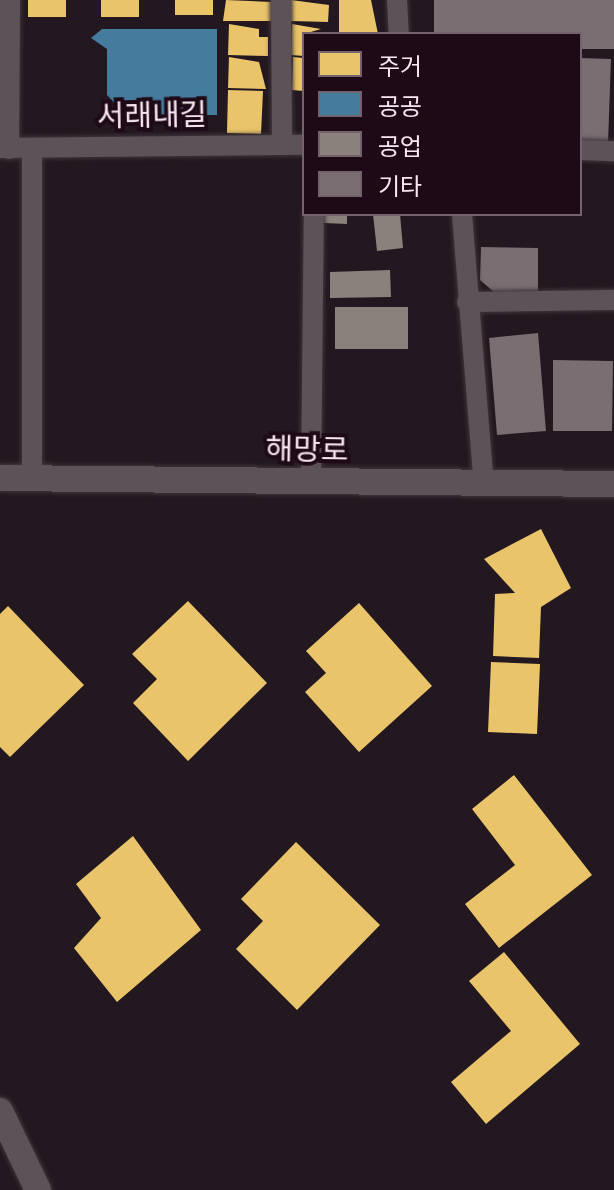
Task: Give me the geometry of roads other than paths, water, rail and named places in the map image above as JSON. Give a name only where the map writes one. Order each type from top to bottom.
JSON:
[{"type":"street","points":[[5,148],[10,0]]},
{"type":"street","points":[[281,0],[282,144]]},
{"type":"street","points":[[397,0],[399,32]]},
{"type":"street","name":"서래내길","points":[[5,148],[302,145]]},
{"type":"street","points":[[32,148],[32,477]]},
{"type":"street","points":[[582,150],[614,151]]},
{"type":"street","points":[[311,482],[314,216]]},
{"type":"street","points":[[462,216],[484,485]]},
{"type":"street","points":[[467,302],[614,300]]},
{"type":"street","name":"해망로","points":[[0,478],[614,484]]},
{"type":"street","points":[[0,1111],[38,1190]]}]
